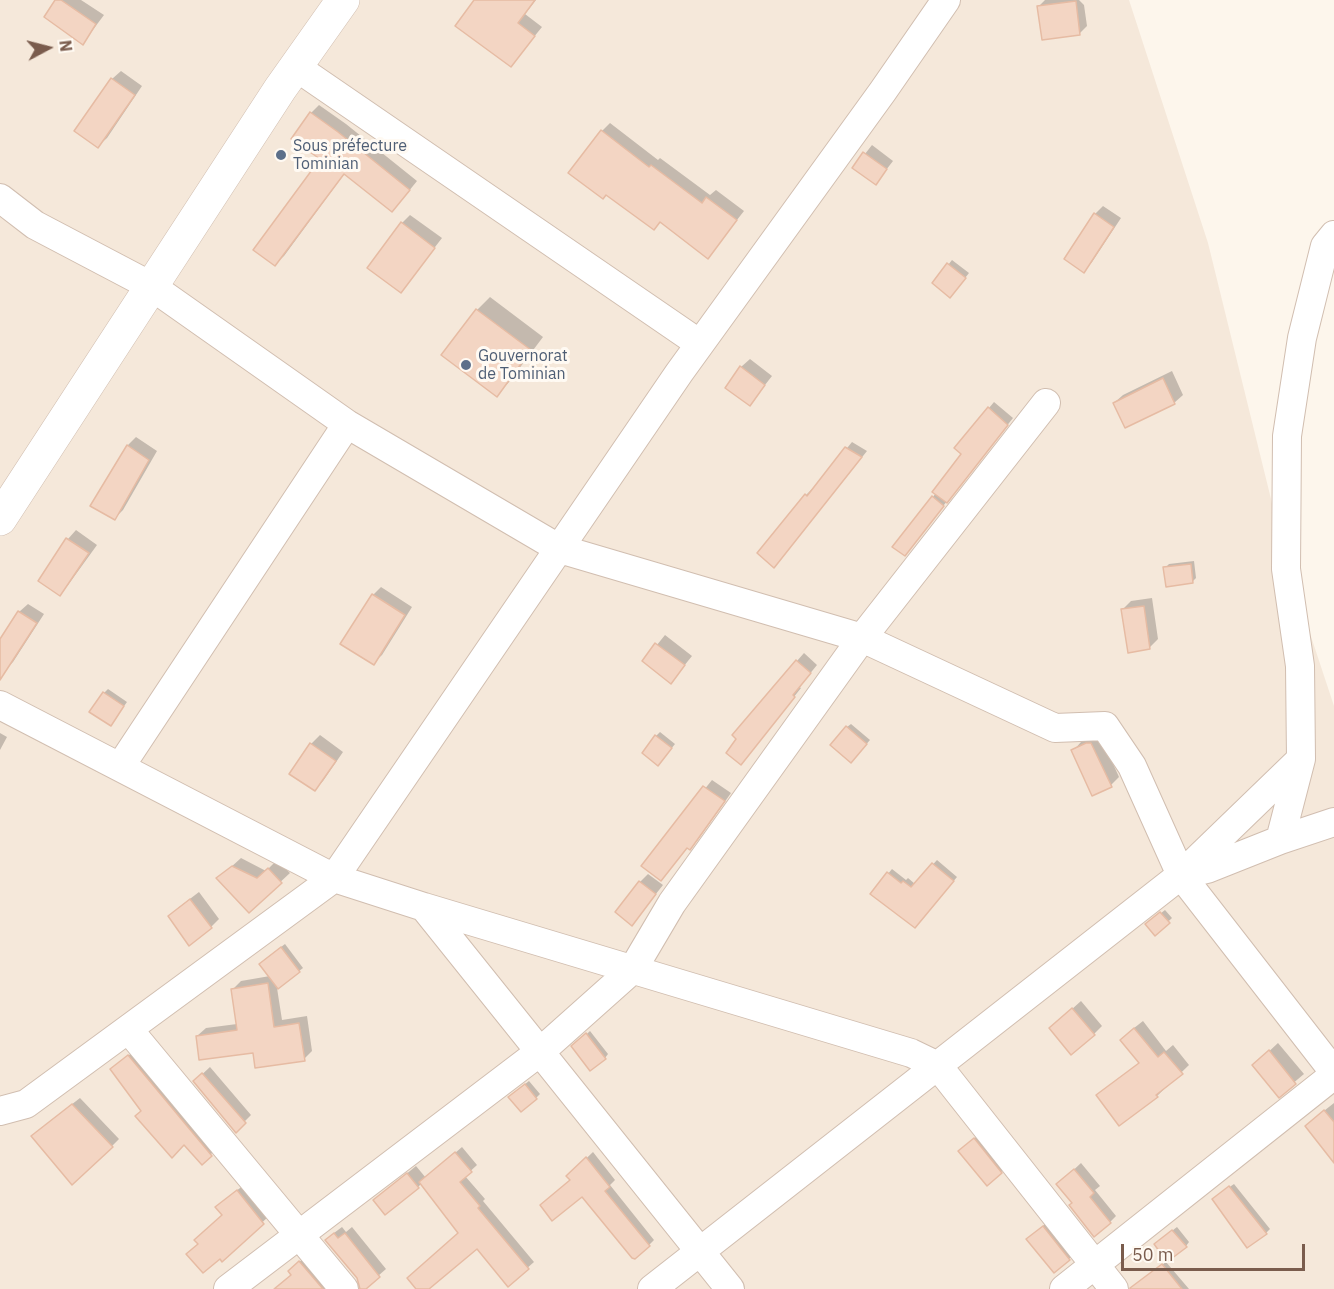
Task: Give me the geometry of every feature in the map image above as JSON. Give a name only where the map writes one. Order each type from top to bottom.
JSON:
[{"type":"street","points":[[0,519],[151,286],[343,0]]},
{"type":"street","points":[[0,1124],[13,1107],[129,1030],[334,878],[700,344],[946,0]]},
{"type":"street","points":[[296,67],[700,344]]},
{"type":"street","points":[[0,198],[35,225],[151,286],[347,424],[560,549],[862,638],[1055,728],[1105,726],[1132,766],[1181,875],[1334,1073],[1064,1289]]},
{"type":"street","points":[[1280,840],[1301,759],[1300,666],[1286,568],[1287,436],[1302,339],[1325,246],[1334,235]]},
{"type":"street","points":[[228,1289],[541,1051],[633,969],[672,903],[862,638],[1046,403]]},
{"type":"street","points":[[120,766],[347,424]]},
{"type":"street","points":[[0,705],[334,878],[911,1053],[938,1066],[1114,1289]]},
{"type":"street","points":[[652,1289],[1181,875],[1301,759]]},
{"type":"street","points":[[1181,875],[1207,869],[1280,840],[1334,822]]},
{"type":"street","points":[[424,907],[730,1289]]},
{"type":"street","points":[[129,1030],[344,1289]]},
{"type":"shaded area","points":[[0,0],[1129,0],[1208,243],[1287,564],[1334,706],[1334,1289],[0,1289]]},
{"type":"building","points":[[55,0],[61,0],[96,24],[83,45],[44,17]]},
{"type":"building","points":[[474,0],[535,0],[518,23],[535,36],[511,67],[455,26]]},
{"type":"building","points":[[1076,1],[1080,35],[1042,40],[1037,6]]},
{"type":"building","points":[[111,78],[135,95],[98,148],[74,131]]},
{"type":"building","points":[[310,112],[410,190],[392,212],[344,174],[275,266],[253,250],[320,159],[291,139]]},
{"type":"building","points":[[601,130],[649,167],[651,165],[702,203],[706,197],[737,220],[708,259],[660,222],[654,230],[606,195],[603,199],[568,173]]},
{"type":"building","points":[[863,152],[887,169],[876,185],[852,168]]},
{"type":"building","points":[[1094,213],[1114,227],[1084,273],[1064,259]]},
{"type":"building","points":[[401,222],[435,248],[401,293],[367,268]]},
{"type":"building","points":[[947,263],[966,278],[950,298],[932,283]]},
{"type":"building","points":[[476,309],[531,350],[497,397],[441,355]]},
{"type":"building","points":[[740,366],[765,385],[750,406],[725,388]]},
{"type":"building","points":[[1163,378],[1175,404],[1125,428],[1113,403]]},
{"type":"building","points":[[988,407],[1008,425],[947,503],[932,492],[961,454],[954,448]]},
{"type":"building","points":[[127,445],[149,460],[115,520],[90,506]]},
{"type":"building","points":[[845,447],[862,457],[774,568],[757,553],[805,494],[807,496]]},
{"type":"building","points":[[932,496],[944,506],[905,556],[892,547]]},
{"type":"building","points":[[66,538],[89,553],[60,596],[38,581]]},
{"type":"building","points":[[1191,564],[1193,583],[1166,587],[1163,567]]},
{"type":"building","points":[[372,594],[405,615],[374,665],[340,644]]},
{"type":"building","points":[[1144,606],[1150,649],[1128,653],[1121,609]]},
{"type":"building","points":[[18,611],[37,623],[0,680],[0,639]]},
{"type":"building","points":[[655,643],[685,665],[671,684],[642,661]]},
{"type":"building","points":[[796,660],[811,673],[741,765],[726,753],[736,739],[732,735]]},
{"type":"building","points":[[103,692],[124,706],[111,726],[89,712]]},
{"type":"building","points":[[846,726],[867,744],[851,763],[830,745]]},
{"type":"building","points":[[655,735],[672,748],[658,766],[642,753]]},
{"type":"building","points":[[310,743],[336,761],[315,791],[289,774]]},
{"type":"building","points":[[1091,743],[1112,787],[1092,796],[1071,750]]},
{"type":"building","points":[[703,786],[725,801],[690,850],[687,848],[661,881],[641,866]]},
{"type":"building","points":[[932,863],[954,881],[915,928],[870,894],[887,872],[901,883],[903,881],[911,887]]},
{"type":"building","points":[[232,866],[257,878],[268,868],[282,883],[249,913],[216,878]]},
{"type":"building","points":[[639,881],[656,894],[632,926],[615,912]]},
{"type":"building","points":[[190,899],[212,928],[189,946],[168,916]]},
{"type":"building","points":[[1160,912],[1170,923],[1155,936],[1145,924]]},
{"type":"building","points":[[281,947],[300,972],[278,989],[259,964]]},
{"type":"building","points":[[268,983],[274,1027],[299,1023],[305,1061],[255,1068],[253,1053],[199,1060],[196,1036],[237,1030],[231,989]]},
{"type":"building","points":[[1072,1008],[1095,1035],[1071,1055],[1049,1028]]},
{"type":"building","points":[[1134,1028],[1158,1057],[1164,1052],[1183,1074],[1156,1095],[1158,1097],[1119,1126],[1096,1095],[1139,1063],[1120,1040]]},
{"type":"building","points":[[586,1033],[606,1059],[590,1071],[571,1046]]},
{"type":"building","points":[[1269,1050],[1296,1084],[1279,1098],[1252,1065]]},
{"type":"building","points":[[128,1055],[212,1156],[202,1165],[184,1145],[172,1158],[135,1116],[141,1111],[110,1069]]},
{"type":"building","points":[[202,1073],[246,1123],[236,1133],[193,1081]]},
{"type":"building","points":[[525,1084],[537,1099],[521,1112],[508,1097]]},
{"type":"building","points":[[72,1104],[113,1147],[72,1185],[31,1136]]},
{"type":"building","points":[[1324,1110],[1334,1122],[1334,1163],[1305,1126]]},
{"type":"building","points":[[974,1138],[1002,1173],[987,1186],[958,1151]]},
{"type":"building","points":[[455,1152],[472,1172],[460,1182],[480,1206],[478,1208],[529,1269],[508,1287],[477,1249],[429,1289],[416,1289],[407,1278],[458,1233],[419,1182]]},
{"type":"building","points":[[586,1157],[610,1187],[605,1191],[650,1246],[635,1259],[582,1197],[552,1221],[540,1205],[570,1180],[566,1176]]},
{"type":"building","points":[[1074,1169],[1094,1193],[1090,1197],[1111,1223],[1094,1237],[1069,1205],[1072,1203],[1056,1184]]},
{"type":"building","points":[[407,1173],[419,1188],[385,1215],[373,1200]]},
{"type":"building","points":[[1229,1186],[1267,1234],[1247,1248],[1212,1199]]},
{"type":"building","points":[[237,1190],[264,1224],[222,1262],[220,1259],[203,1273],[186,1254],[198,1244],[194,1240],[222,1215],[215,1207]]},
{"type":"building","points":[[1043,1226],[1070,1260],[1054,1273],[1026,1239]]},
{"type":"building","points":[[1172,1230],[1187,1247],[1167,1262],[1154,1244]]},
{"type":"building","points":[[334,1233],[338,1238],[345,1233],[380,1277],[366,1289],[360,1289],[357,1278],[325,1240]]},
{"type":"building","points":[[299,1261],[323,1289],[274,1289],[291,1275],[288,1271]]},
{"type":"building","points":[[1162,1264],[1182,1289],[1130,1289],[1130,1288]]},
{"type":"place","name":"Sous préfecture Tominian","points":[[281,155]]},
{"type":"place","name":"Gouvernorat de Tominian","points":[[466,365]]}]
